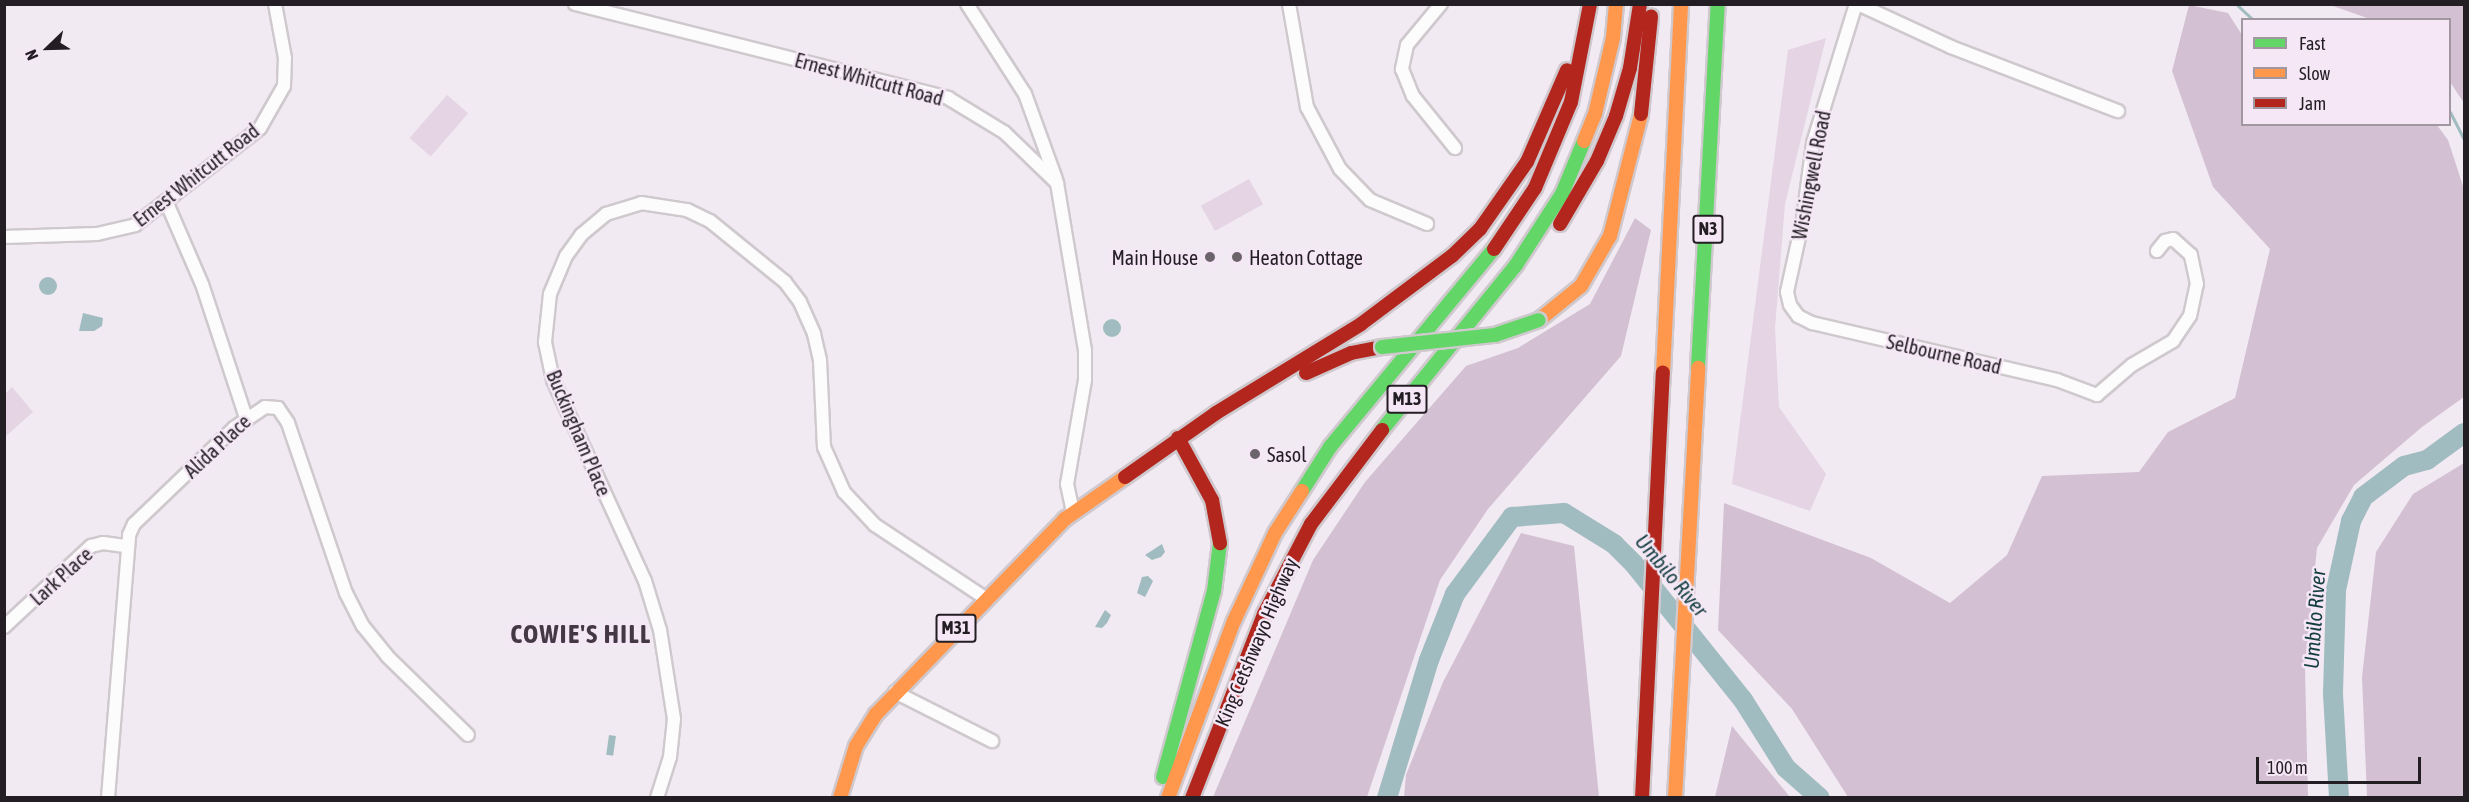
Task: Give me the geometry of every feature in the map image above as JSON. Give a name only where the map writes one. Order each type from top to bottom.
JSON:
[{"type":"main road","points":[[1219,418],[1407,293],[1480,229],[1502,201],[1543,133],[1568,66],[1581,4]]},
{"type":"main road","name":"King Cetshwayo Highway","points":[[1168,798],[1234,621],[1275,533],[1330,447],[1484,264],[1535,188],[1572,102],[1590,4]]},
{"type":"main road","name":"King Cetshwayo Highway","points":[[1192,798],[1260,623],[1288,564],[1361,455],[1494,293],[1552,211],[1580,156],[1595,114],[1613,38],[1616,4]]},
{"type":"main road","points":[[1361,455],[1495,311],[1551,240],[1597,161],[1616,116],[1630,68],[1640,4]]},
{"type":"main road","points":[[1219,418],[1330,361],[1382,347],[1495,335],[1539,320],[1581,286],[1610,236],[1639,132],[1651,4]]},
{"type":"main road","name":"N3","points":[[1642,798],[1661,449],[1681,4]]},
{"type":"main road","name":"N3","points":[[1676,798],[1718,4]]},
{"type":"main road","name":"M31","points":[[840,798],[856,746],[895,692],[985,598],[1073,513],[1111,488],[1131,482],[1181,443],[1219,418]]},
{"type":"main road","points":[[1158,798],[1220,570],[1219,522],[1206,487],[1181,443]]},
{"type":"street","name":"Ernest Whitcutt Road","points":[[4,237],[124,229],[166,201],[270,117],[284,87],[285,70],[274,4]]},
{"type":"street","name":"Ernest Whitcutt Road","points":[[575,4],[939,95],[1004,132],[1057,183]]},
{"type":"street","points":[[967,4],[1025,94],[1057,183],[1085,350],[1085,380],[1067,484],[1073,513]]},
{"type":"street","points":[[1289,4],[1306,107],[1340,169],[1370,200],[1427,224]]},
{"type":"street","points":[[1442,4],[1407,45],[1401,69],[1413,96],[1455,148]]},
{"type":"street","points":[[1857,4],[1951,47],[2118,111]]},
{"type":"street","name":"Wishingwell Road","points":[[1793,311],[1787,292],[1803,219],[1813,143],[1857,4]]},
{"type":"street","points":[[166,201],[202,284],[246,418]]},
{"type":"street","name":"Buckingham Place","points":[[657,798],[670,757],[674,719],[660,630],[645,580],[553,380],[545,342],[550,294],[566,256],[581,235],[606,214],[641,203],[687,210],[710,221],[785,282],[807,316],[817,343],[822,435],[844,492],[875,525],[985,598]]},
{"type":"street","name":"Selbourne Road","points":[[1793,311],[1812,323],[2056,380],[2097,394],[2132,365],[2173,341],[2190,316],[2197,284],[2191,255],[2173,239],[2165,241],[2157,250]]},
{"type":"street","name":"Alida Place","points":[[108,798],[125,546],[134,524],[246,418],[271,406],[283,414],[357,617],[387,656],[468,735]]},
{"type":"street","name":"Lark Place","points":[[4,627],[92,546],[103,543],[125,546]]},
{"type":"street","points":[[895,692],[992,741]]},
{"type":"shaded area","points":[[2189,5],[2228,13],[2241,33],[2241,126],[2438,126],[2448,140],[2464,189],[2464,397],[2422,427],[2354,485],[2317,548],[2305,668],[2308,797],[1848,797],[1792,709],[1718,630],[1724,503],[1871,558],[1950,603],[2007,555],[2042,476],[2139,472],[2168,432],[2235,398],[2270,249],[2213,187],[2172,71]]},
{"type":"shaded area","points":[[2330,5],[2464,5],[2464,103],[2451,84],[2451,18],[2367,18]]},
{"type":"shaded area","points":[[1826,38],[1785,204],[1775,328],[1779,407],[1826,474],[1810,511],[1732,484],[1788,50]]},
{"type":"shaded area","points":[[447,95],[468,113],[431,156],[410,138]]},
{"type":"shaded area","points":[[1249,179],[1263,204],[1215,231],[1201,206]]},
{"type":"shaded area","points":[[1635,218],[1651,230],[1621,356],[1488,509],[1440,580],[1367,797],[1213,797],[1313,560],[1365,482],[1466,366],[1518,348],[1590,304]]},
{"type":"shaded area","points":[[12,387],[33,412],[5,437],[5,394]]},
{"type":"shaded area","points":[[2464,463],[2464,797],[2367,797],[2362,677],[2376,552],[2413,494]]},
{"type":"shaded area","points":[[1521,533],[1574,546],[1599,797],[1404,797],[1406,775],[1443,682]]},
{"type":"shaded area","points":[[1732,726],[1790,797],[1715,797]]},
{"type":"water","points":[[48,277],[54,280],[57,286],[54,292],[48,295],[42,292],[39,286],[42,280]]},
{"type":"water","points":[[83,313],[103,318],[102,326],[94,331],[79,331]]},
{"type":"water","points":[[1112,319],[1118,322],[1121,328],[1118,334],[1112,337],[1106,334],[1103,328],[1106,322]]},
{"type":"water","points":[[1162,544],[1165,552],[1161,557],[1152,560],[1145,555]]},
{"type":"water","points":[[1148,576],[1153,581],[1145,597],[1137,593],[1142,577]]},
{"type":"water","points":[[1105,610],[1111,615],[1107,623],[1102,628],[1095,627]]},
{"type":"water","points":[[609,735],[616,736],[613,756],[606,755]]},
{"type":"waterway","points":[[2236,4],[2251,18]]},
{"type":"waterway","points":[[2451,114],[2464,139]]},
{"type":"waterway","name":"Umbilo River","points":[[2339,798],[2333,693],[2336,590],[2351,521],[2363,497],[2404,466],[2427,460],[2464,433]]},
{"type":"waterway","name":"Umbilo River","points":[[1387,798],[1429,660],[1455,594],[1512,517],[1564,513],[1614,544],[1634,564],[1743,700],[1786,768],[1820,798]]},
{"type":"traffic: fast","points":[[1698,368],[1718,4]]},
{"type":"traffic: fast","points":[[1382,430],[1516,265],[1562,194],[1584,141]]},
{"type":"traffic: fast","points":[[1302,491],[1330,447],[1494,249]]},
{"type":"traffic: fast","points":[[1382,347],[1495,335],[1539,320]]},
{"type":"traffic: fast","points":[[1163,777],[1214,591],[1220,543]]},
{"type":"traffic: slow","points":[[1584,141],[1595,114],[1613,38],[1616,4]]},
{"type":"traffic: slow","points":[[1663,373],[1681,4]]},
{"type":"traffic: slow","points":[[1539,320],[1581,286],[1610,236],[1641,114]]},
{"type":"traffic: slow","points":[[1675,798],[1698,368]]},
{"type":"traffic: slow","points":[[840,798],[856,746],[876,714],[1065,519],[1125,477]]},
{"type":"traffic: slow","points":[[1168,798],[1234,621],[1275,533],[1302,491]]},
{"type":"traffic: jam","points":[[1494,249],[1535,188],[1571,102],[1590,4]]},
{"type":"traffic: jam","points":[[1560,224],[1597,161],[1616,116],[1630,68],[1640,4]]},
{"type":"traffic: jam","points":[[1641,114],[1651,17]]},
{"type":"traffic: jam","points":[[1216,413],[1361,324],[1452,256],[1480,229],[1527,162],[1567,70]]},
{"type":"traffic: jam","points":[[1306,373],[1351,353],[1382,347]]},
{"type":"traffic: jam","points":[[1642,798],[1663,373]]},
{"type":"traffic: jam","points":[[1125,477],[1216,413]]},
{"type":"traffic: jam","points":[[1192,798],[1264,614],[1311,524],[1382,430]]},
{"type":"traffic: jam","points":[[1178,438],[1212,500],[1220,543]]},
{"type":"place","name":"Main House","points":[[1210,257]]},
{"type":"place","name":"Heaton Cottage","points":[[1237,257]]},
{"type":"place","name":"Sasol","points":[[1255,454]]},
{"type":"district","name":"COWIE'S HILL","points":[[581,635]]}]
